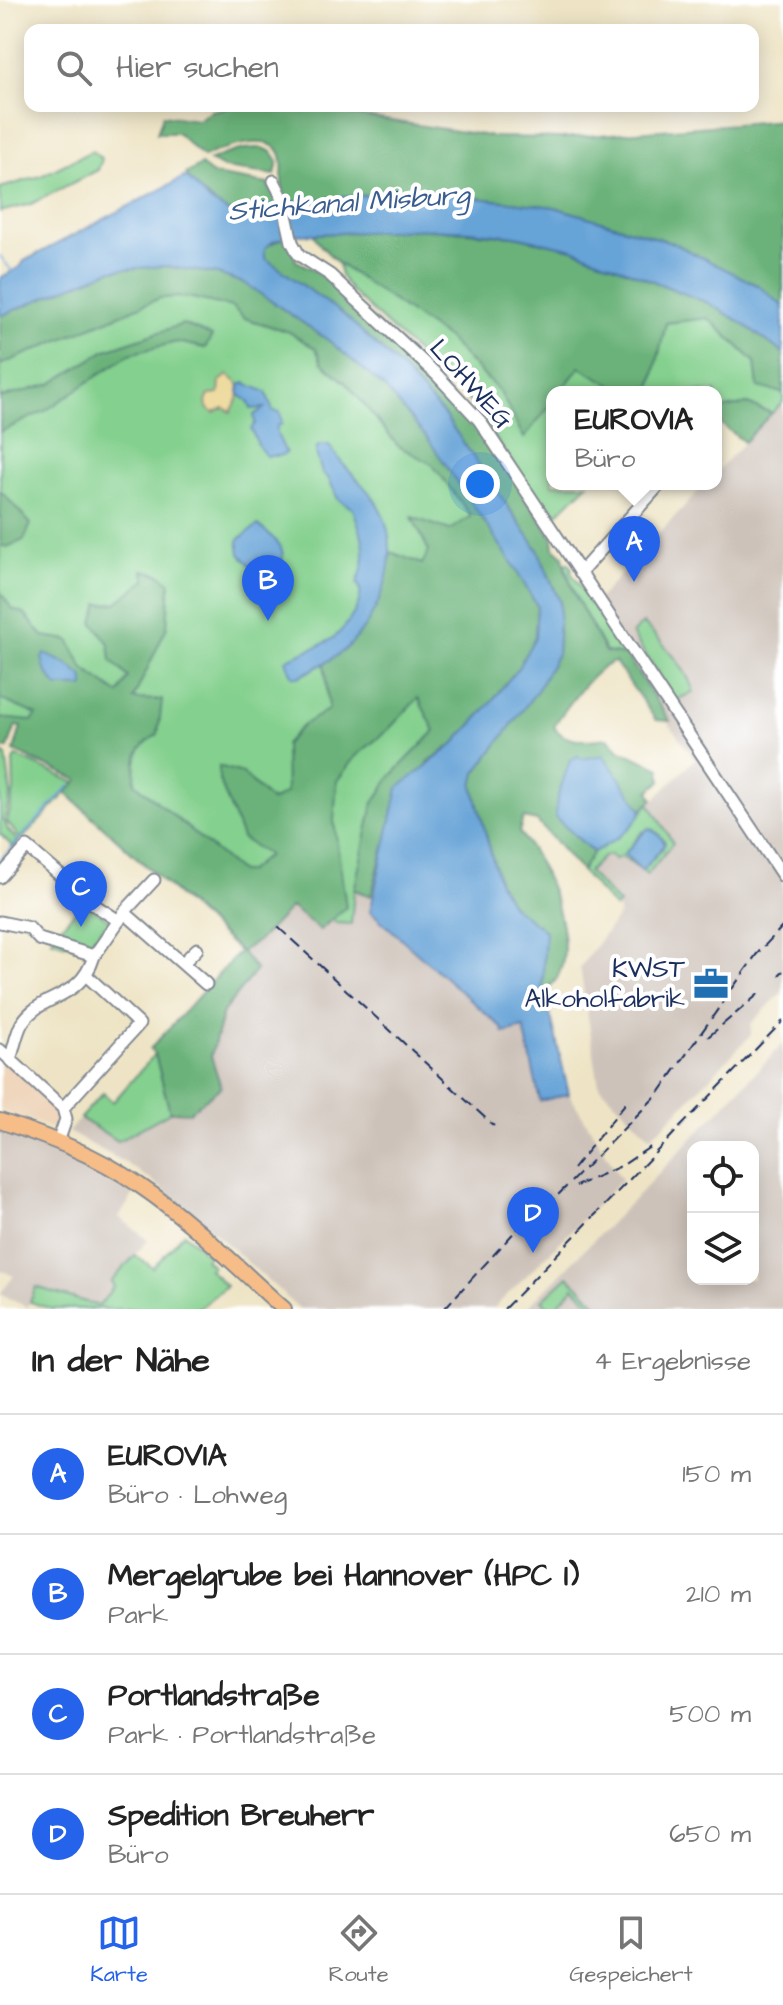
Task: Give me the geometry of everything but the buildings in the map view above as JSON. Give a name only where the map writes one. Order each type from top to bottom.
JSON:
[{"type":"main road","points":[[0,1121],[58,1142],[115,1169],[142,1186],[284,1309]]},
{"type":"street","name":"LOHWEG","points":[[274,181],[282,197],[292,242],[303,259],[330,275],[469,407],[783,876]]},
{"type":"street","points":[[580,573],[655,490]]},
{"type":"street","points":[[0,877],[27,847],[96,906],[122,917],[206,984]]},
{"type":"street","points":[[10,1060],[19,1031],[27,1018],[87,976],[102,941],[154,880]]},
{"type":"street","points":[[0,922],[29,928],[39,939],[94,956]]},
{"type":"street","points":[[183,963],[197,949]]},
{"type":"street","points":[[63,1108],[139,1024],[87,976]]},
{"type":"street","points":[[0,1050],[63,1108],[66,1119],[58,1142]]},
{"type":"shaded area","points":[[783,402],[783,991],[751,1024],[751,1035],[650,1137],[599,1086],[580,967],[619,911],[581,871],[593,852],[602,848],[641,813],[695,759],[586,612],[699,490],[722,490],[722,466]]},
{"type":"shaded area","points":[[354,890],[371,896],[370,911],[503,1028],[504,1033],[524,1028],[540,1101],[569,1094],[622,1180],[493,1309],[300,1309],[154,1182],[68,1132],[103,1093],[113,1102],[155,1055],[150,1049],[240,952],[258,941],[291,907],[346,907]]},
{"type":"shaded area","points":[[783,1044],[783,1309],[526,1309],[687,1144],[687,1285],[759,1285],[759,1141],[690,1141]]},
{"type":"shaded area","points":[[0,1054],[58,1110],[57,1130],[0,1110]]},
{"type":"shaded area","points":[[0,1132],[102,1172],[135,1192],[119,1217],[148,1240],[111,1282],[114,1285],[99,1306],[37,1287],[27,1307],[0,1294],[14,1276],[0,1270]]},
{"type":"green space","points":[[209,112],[342,112],[496,137],[562,138],[783,120],[783,306],[759,286],[671,242],[554,207],[418,191],[287,202],[282,184],[283,165],[280,153],[274,147],[244,144],[203,157],[177,133],[157,133],[163,115],[198,120]]},
{"type":"green space","points":[[263,148],[272,152],[278,161],[275,175],[224,168],[209,161],[235,151]]},
{"type":"green space","points":[[92,151],[102,159],[98,170],[31,204],[0,212],[0,188],[41,176]]},
{"type":"green space","points":[[201,165],[214,175],[268,184],[280,204],[229,212],[205,196],[186,174]]},
{"type":"green space","points":[[429,229],[514,236],[573,249],[708,303],[742,323],[783,353],[783,393],[758,387],[755,362],[708,318],[666,323],[651,386],[613,386],[580,367],[565,386],[546,386],[546,410],[524,438],[500,392],[447,338],[338,263],[313,234]]},
{"type":"green space","points":[[287,236],[296,261],[311,268],[345,294],[403,346],[481,428],[553,538],[554,548],[563,556],[576,597],[605,652],[626,655],[670,721],[656,720],[615,662],[592,677],[554,727],[572,739],[608,738],[619,750],[660,768],[661,781],[649,791],[653,799],[642,810],[635,802],[563,783],[555,817],[593,852],[581,871],[537,821],[523,818],[519,832],[548,881],[564,941],[558,976],[542,994],[545,931],[512,906],[499,883],[473,786],[476,773],[538,689],[557,654],[560,602],[538,550],[444,415],[402,369],[344,315],[265,258],[265,247]]},
{"type":"green space","points":[[338,263],[447,338],[500,392],[524,437],[546,410],[546,490],[582,490],[550,521],[474,406],[352,292],[341,276]]},
{"type":"green space","points":[[164,266],[218,274],[246,284],[328,340],[384,387],[428,438],[511,561],[537,606],[535,637],[518,668],[454,744],[429,761],[384,846],[371,896],[354,890],[373,804],[391,776],[435,731],[418,698],[389,729],[355,757],[337,781],[334,821],[346,907],[320,930],[291,907],[258,941],[241,951],[256,970],[223,1012],[211,1056],[221,1087],[189,1112],[170,1112],[155,1054],[150,1049],[240,951],[66,793],[78,780],[14,751],[21,727],[16,726],[8,748],[0,748],[0,718],[32,721],[37,715],[0,699],[0,591],[12,609],[24,613],[43,636],[69,640],[84,669],[119,694],[128,677],[111,660],[109,644],[93,622],[99,604],[116,603],[146,580],[143,570],[159,574],[170,582],[167,627],[133,699],[162,700],[158,734],[138,754],[135,783],[240,872],[247,872],[268,855],[242,838],[219,779],[219,766],[242,773],[271,801],[286,793],[285,744],[303,725],[329,709],[324,662],[339,653],[362,629],[383,585],[391,552],[422,564],[429,551],[412,517],[450,530],[471,516],[432,464],[398,446],[347,384],[322,363],[316,349],[289,332],[244,318],[232,307],[187,297],[160,298],[0,365],[0,316],[111,270]]},
{"type":"green space","points":[[218,274],[384,387],[511,561],[454,744],[365,844],[354,891],[351,924],[336,923],[321,909],[292,900],[240,952],[66,793],[21,840],[7,822],[14,791],[13,761],[16,756],[76,783],[84,774],[21,727],[16,725],[12,735],[0,732],[0,316]]},
{"type":"green space","points":[[708,318],[755,362],[758,387],[783,393],[783,402],[772,413],[747,404],[722,409],[722,386],[651,386],[666,323]]},
{"type":"green space","points":[[183,324],[212,336],[205,348],[177,342],[130,354],[45,411],[0,432],[0,398],[51,384],[106,350]]},
{"type":"green space","points":[[580,367],[613,386],[565,386]]},
{"type":"green space","points":[[747,404],[772,413],[744,442],[722,425],[722,409]]},
{"type":"green space","points":[[0,490],[31,524],[24,540],[7,547],[0,545]]},
{"type":"green space","points":[[564,563],[569,563],[570,571],[626,655],[606,652],[576,597]]},
{"type":"green space","points":[[643,623],[679,663],[694,692],[676,700],[670,692],[632,634]]},
{"type":"green space","points":[[0,752],[6,755],[11,794],[4,820],[19,842],[14,848],[0,834]]},
{"type":"green space","points":[[649,803],[673,843],[647,875],[621,856],[615,860],[610,855],[603,857],[588,872],[619,904],[615,908],[581,871],[593,852],[631,826]],"holes":[[[653,829],[665,841],[663,848],[642,871],[624,854],[642,832]]]},
{"type":"green space","points":[[84,902],[112,922],[109,928],[105,925],[89,946],[94,949],[52,940],[55,933]]},
{"type":"green space","points":[[155,1054],[170,1112],[118,1141],[80,1118],[103,1093],[113,1102]]},
{"type":"green space","points":[[184,1233],[208,1255],[205,1259],[213,1266],[209,1269],[226,1286],[198,1309],[51,1309],[30,1302],[36,1287],[99,1306],[114,1286],[111,1282],[135,1255],[153,1268]]},
{"type":"green space","points":[[568,1276],[600,1306],[597,1309],[574,1287],[559,1303],[565,1309],[551,1309],[542,1300]]},
{"type":"sand","points":[[228,375],[240,385],[238,399],[231,412],[224,408],[214,413],[207,408],[206,401],[209,395],[219,394],[220,381]]},
{"type":"water","name":"Stichkanal Misburg","points":[[184,177],[208,200],[229,212],[287,202],[418,191],[554,207],[671,242],[759,286],[783,306],[783,353],[708,303],[573,249],[515,236],[429,229],[294,235],[274,241],[265,248],[265,258],[344,315],[402,369],[444,415],[538,550],[560,603],[557,654],[538,689],[476,773],[473,786],[499,883],[512,906],[545,931],[542,994],[552,1021],[569,1094],[540,1101],[524,1028],[504,1033],[370,911],[398,788],[454,744],[518,668],[535,637],[537,606],[511,561],[428,439],[384,387],[328,340],[246,284],[218,274],[164,266],[111,270],[0,316],[0,278],[24,261]]},
{"type":"water","points":[[245,383],[266,392],[273,411],[280,412],[282,424],[277,426],[277,434],[286,453],[266,456],[259,447],[251,429],[255,424],[254,415],[264,408],[251,409],[248,401],[239,395],[240,385]]},
{"type":"water","points":[[329,445],[377,503],[388,530],[389,565],[380,599],[351,644],[299,677],[292,676],[286,660],[333,638],[349,620],[360,596],[357,583],[364,554],[362,537],[353,509],[338,499],[329,479],[322,473],[316,453],[317,447]]},
{"type":"water","points":[[258,525],[280,547],[281,563],[252,567],[240,554],[238,540]]},
{"type":"water","points":[[45,654],[67,664],[84,678],[84,687],[57,687],[45,670],[42,658]]},
{"type":"water","points":[[603,755],[642,810],[622,835],[593,852],[555,817],[557,799],[570,760],[578,756],[582,759]]},
{"type":"water","points":[[648,828],[659,834],[665,844],[642,871],[624,854]]},
{"type":"waterway","points":[[0,256],[12,271]]},
{"type":"waterway","points":[[0,860],[70,785]]},
{"type":"railway","points":[[444,1309],[520,1226],[550,1203],[659,1093],[756,955],[783,926]]},
{"type":"railway","points":[[278,927],[494,1126]]},
{"type":"railway","points":[[779,975],[783,971]]},
{"type":"railway","points":[[708,1037],[762,991]]},
{"type":"railway","points":[[504,1309],[783,1021]]},
{"type":"railway","points":[[573,1169],[628,1100]]},
{"type":"railway","points":[[576,1186],[623,1165],[653,1145]]},
{"type":"place","name":"EUROVIA","points":[[634,582]]},
{"type":"place","name":"Mergelgrube bei Hannover (HPC I)","points":[[268,621]]},
{"type":"place","name":"Portlandstraße","points":[[81,927]]},
{"type":"place","name":"KWST Alkoholfabrik","points":[[711,984]]},
{"type":"place","name":"Spedition Breuherr","points":[[533,1253]]}]
